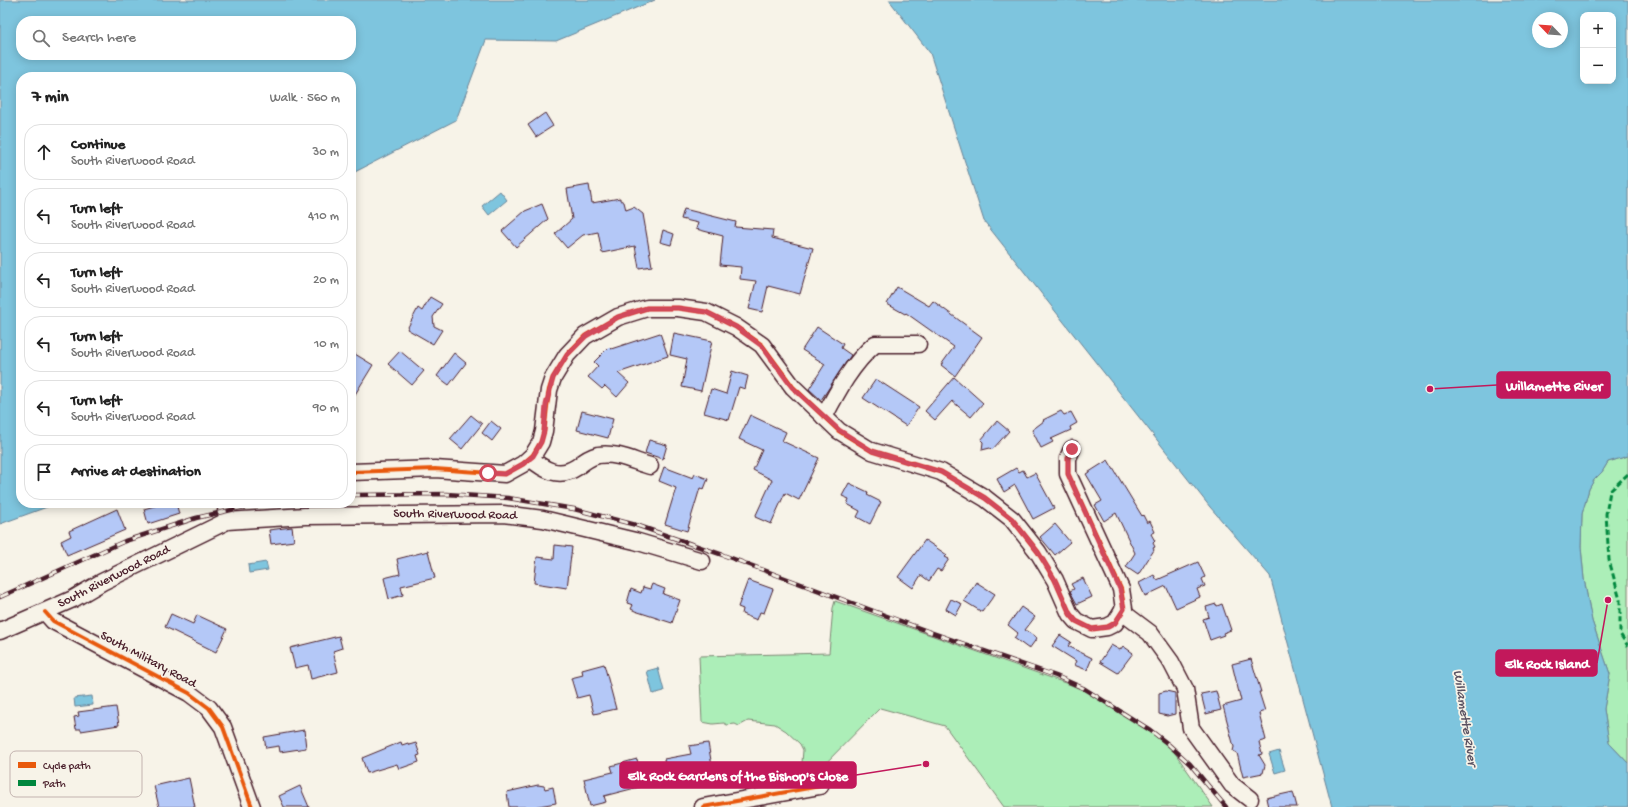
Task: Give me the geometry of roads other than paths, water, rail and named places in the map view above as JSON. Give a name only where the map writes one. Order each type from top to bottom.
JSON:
[{"type":"street","points":[[356,472],[435,469],[505,474],[514,470],[530,458],[541,442],[544,431],[549,390],[558,368],[567,355],[586,336],[618,317],[647,308],[678,308],[706,312],[736,327],[762,346],[792,387],[839,430],[872,451],[941,472],[985,498],[1012,519],[1038,552],[1055,580],[1070,614],[1076,621],[1092,629],[1108,627],[1115,623],[1124,609],[1120,589],[1068,474],[1068,458],[1072,449]]},
{"type":"street","points":[[824,417],[839,388],[863,354],[874,344],[918,344]]},
{"type":"street","points":[[530,458],[545,470],[559,473],[568,472],[591,458],[600,455],[614,455],[650,466]]},
{"type":"street","points":[[228,508],[226,511],[228,521]]},
{"type":"street","name":"South Riverwood Road","points":[[0,631],[45,612],[102,582],[228,521],[305,516],[474,513],[522,516],[635,541],[702,561]]},
{"type":"street","name":"South Military Road","points":[[45,612],[53,621],[189,693],[209,708],[223,727],[252,807]]},
{"type":"street","points":[[1122,612],[1150,633],[1171,662],[1186,689],[1191,728],[1232,785],[1250,799]]},
{"type":"street","points":[[703,807],[820,786]]},
{"type":"water","points":[[0,0],[655,0],[556,41],[486,40],[456,120],[356,171],[356,72],[16,72],[16,508],[44,508],[0,524]]},
{"type":"water","points":[[889,0],[1628,0],[1628,456],[1608,462],[1589,489],[1582,514],[1581,547],[1584,579],[1592,621],[1610,674],[1604,709],[1609,743],[1628,763],[1628,807],[1332,807],[1270,576],[1210,507],[984,221],[930,53]]},
{"type":"water","points":[[500,191],[507,200],[489,215],[482,206]]},
{"type":"water","points":[[266,562],[268,570],[249,573],[248,565]]},
{"type":"water","points":[[658,668],[664,691],[653,694],[647,671]]},
{"type":"water","points":[[92,696],[93,705],[75,707],[74,698]]},
{"type":"water","points":[[1279,751],[1285,770],[1275,773],[1269,754]]},
{"type":"railway","points":[[356,495],[446,494],[508,498],[574,509],[636,525],[723,555],[930,632],[1056,676],[1083,688],[1150,730],[1168,744],[1190,764],[1226,807]]},
{"type":"railway","points":[[0,597],[125,541],[196,518],[240,508]]},
{"type":"place","name":"Willamette River","points":[[1430,389]]},
{"type":"place","name":"Elk Rock Island","points":[[1608,600]]},
{"type":"place","name":"Elk Rock Gardens of the Bishop's Close","points":[[926,764]]}]
